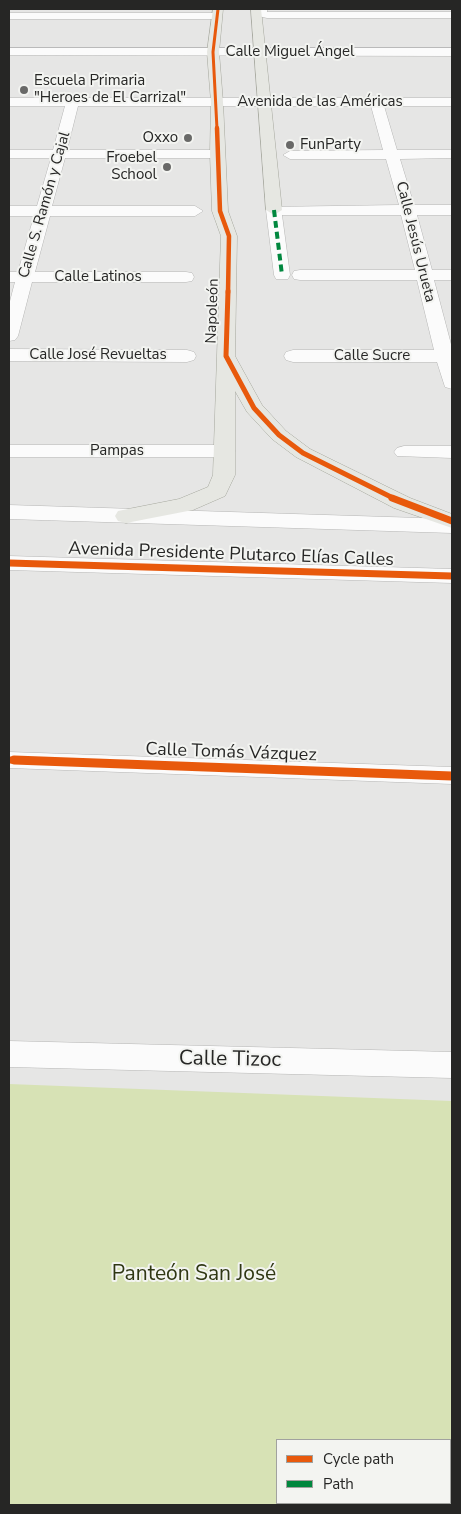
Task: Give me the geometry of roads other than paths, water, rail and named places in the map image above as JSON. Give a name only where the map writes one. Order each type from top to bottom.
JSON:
[{"type":"main road","points":[[260,11],[259,52],[274,210]]},
{"type":"main road","name":"Napoleón","points":[[217,12],[213,52],[217,102],[220,211],[229,236],[226,356],[254,408],[279,435],[303,453],[402,503],[452,521]]},
{"type":"main road","points":[[126,516],[185,505],[217,490],[224,475],[226,356]]},
{"type":"street","points":[[260,11],[452,15]]},
{"type":"street","points":[[9,16],[217,12]]},
{"type":"street","name":"Calle Miguel Ángel","points":[[9,52],[452,52]]},
{"type":"street","name":"Avenida de las Américas","points":[[9,102],[452,102]]},
{"type":"street","name":"Calle S. Ramón y Cajal","points":[[9,336],[17,277],[43,211],[73,102]]},
{"type":"street","name":"Calle Jesús Urueta","points":[[376,102],[448,356],[452,383]]},
{"type":"street","points":[[9,154],[217,154]]},
{"type":"street","points":[[290,155],[452,154]]},
{"type":"street","points":[[282,275],[274,210],[452,210]]},
{"type":"street","points":[[9,212],[195,211]]},
{"type":"street","points":[[300,275],[452,275]]},
{"type":"street","name":"Calle Latinos","points":[[17,277],[186,277]]},
{"type":"street","name":"Calle José Revueltas","points":[[9,355],[186,356]]},
{"type":"street","name":"Calle Sucre","points":[[293,356],[448,356]]},
{"type":"street","name":"Pampas","points":[[9,451],[225,451]]},
{"type":"street","points":[[404,452],[452,452]]},
{"type":"street","name":"Avenida Presidente Plutarco Elías Calles","points":[[9,512],[452,526]]},
{"type":"street","name":"Avenida Presidente Plutarco Elías Calles","points":[[9,563],[452,576]]},
{"type":"street","name":"Calle Tomás Vázquez","points":[[9,760],[452,776]]},
{"type":"street","name":"Calle Tizoc","points":[[9,1054],[452,1065]]},
{"type":"place","name":"Escuela Primaria \"Heroes de El Carrizal\"","points":[[24,90]]},
{"type":"place","name":"Oxxo","points":[[188,138]]},
{"type":"place","name":"FunParty","points":[[290,145]]},
{"type":"place","name":"Froebel School","points":[[167,167]]},
{"type":"park label","name":"Panteón San José","points":[[194,1275]]}]
